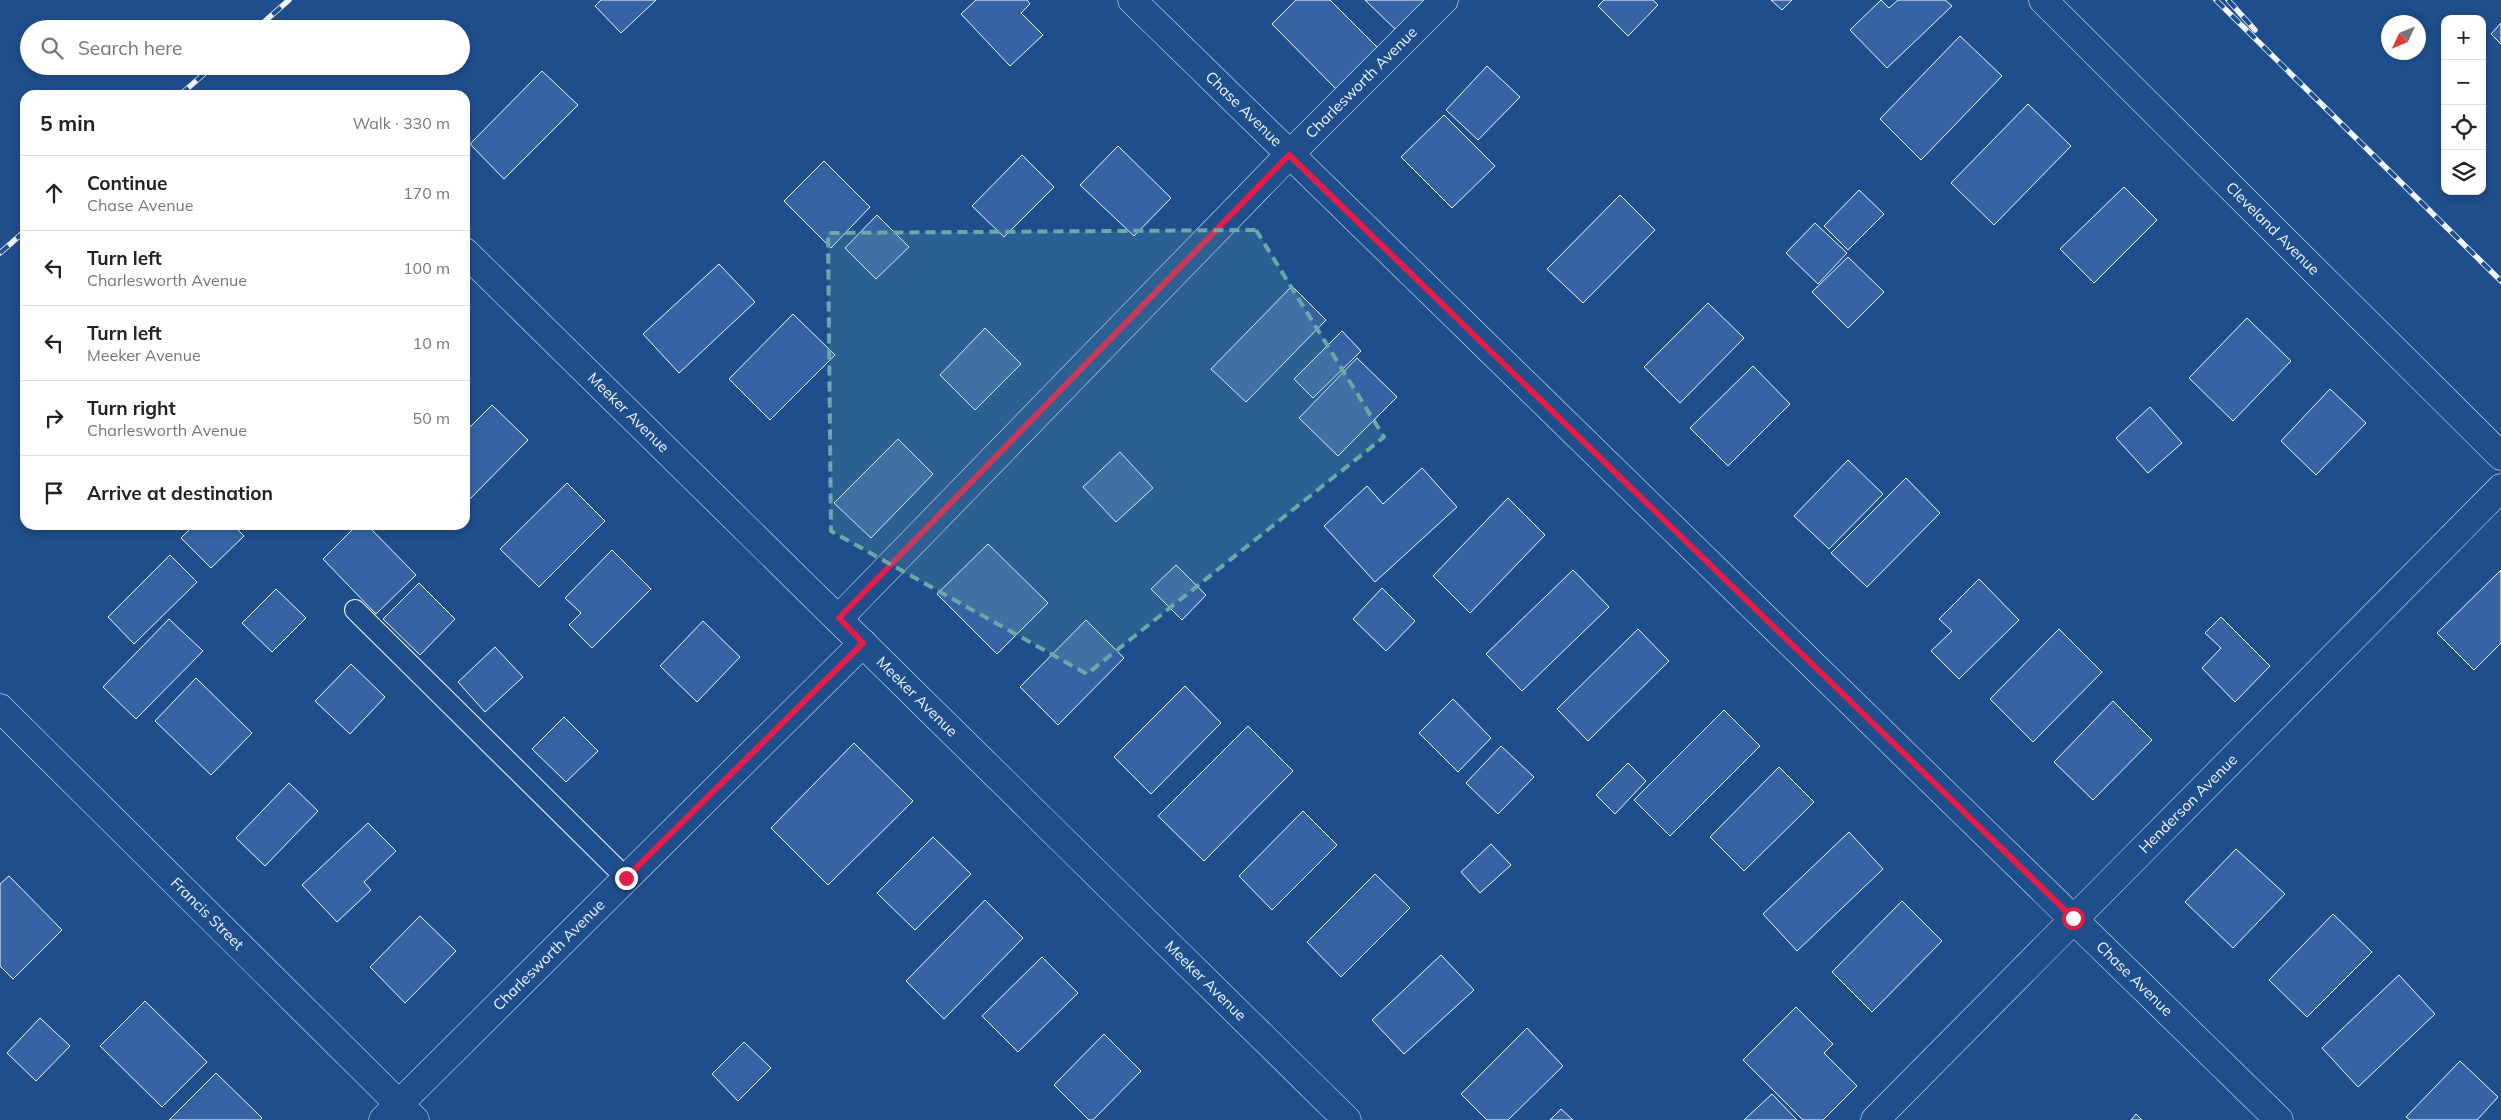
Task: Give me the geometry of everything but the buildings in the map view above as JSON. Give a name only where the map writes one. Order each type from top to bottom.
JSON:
[{"type":"street","name":"Chase Avenue","points":[[1132,0],[2279,1120]]},
{"type":"street","name":"Charlesworth Avenue","points":[[839,618],[1289,155],[1444,0]]},
{"type":"street","name":"Cleveland Avenue","points":[[2043,0],[2501,456]]},
{"type":"street","name":"Meeker Avenue","points":[[470,257],[1347,1120]]},
{"type":"street","name":"Henderson Avenue","points":[[1875,1120],[2501,488]]},
{"type":"street","name":"Charlesworth Avenue","points":[[399,1115],[626,878],[863,643]]},
{"type":"street","name":"Francis Street","points":[[0,708],[399,1115]]},
{"type":"lane","points":[[356,610],[626,878]]},
{"type":"highlighted area","points":[[1256,230],[1384,437],[1087,674],[831,531],[828,233]]},
{"type":"railway","points":[[266,20],[289,0]]},
{"type":"railway","points":[[2216,0],[2501,281]]},
{"type":"railway","points":[[2228,0],[2255,30]]},
{"type":"railway","points":[[186,90],[203,75]]},
{"type":"railway","points":[[0,253],[20,235]]},
{"type":"route","points":[[626,878],[863,643],[839,618],[1289,155],[2073,918]]}]
